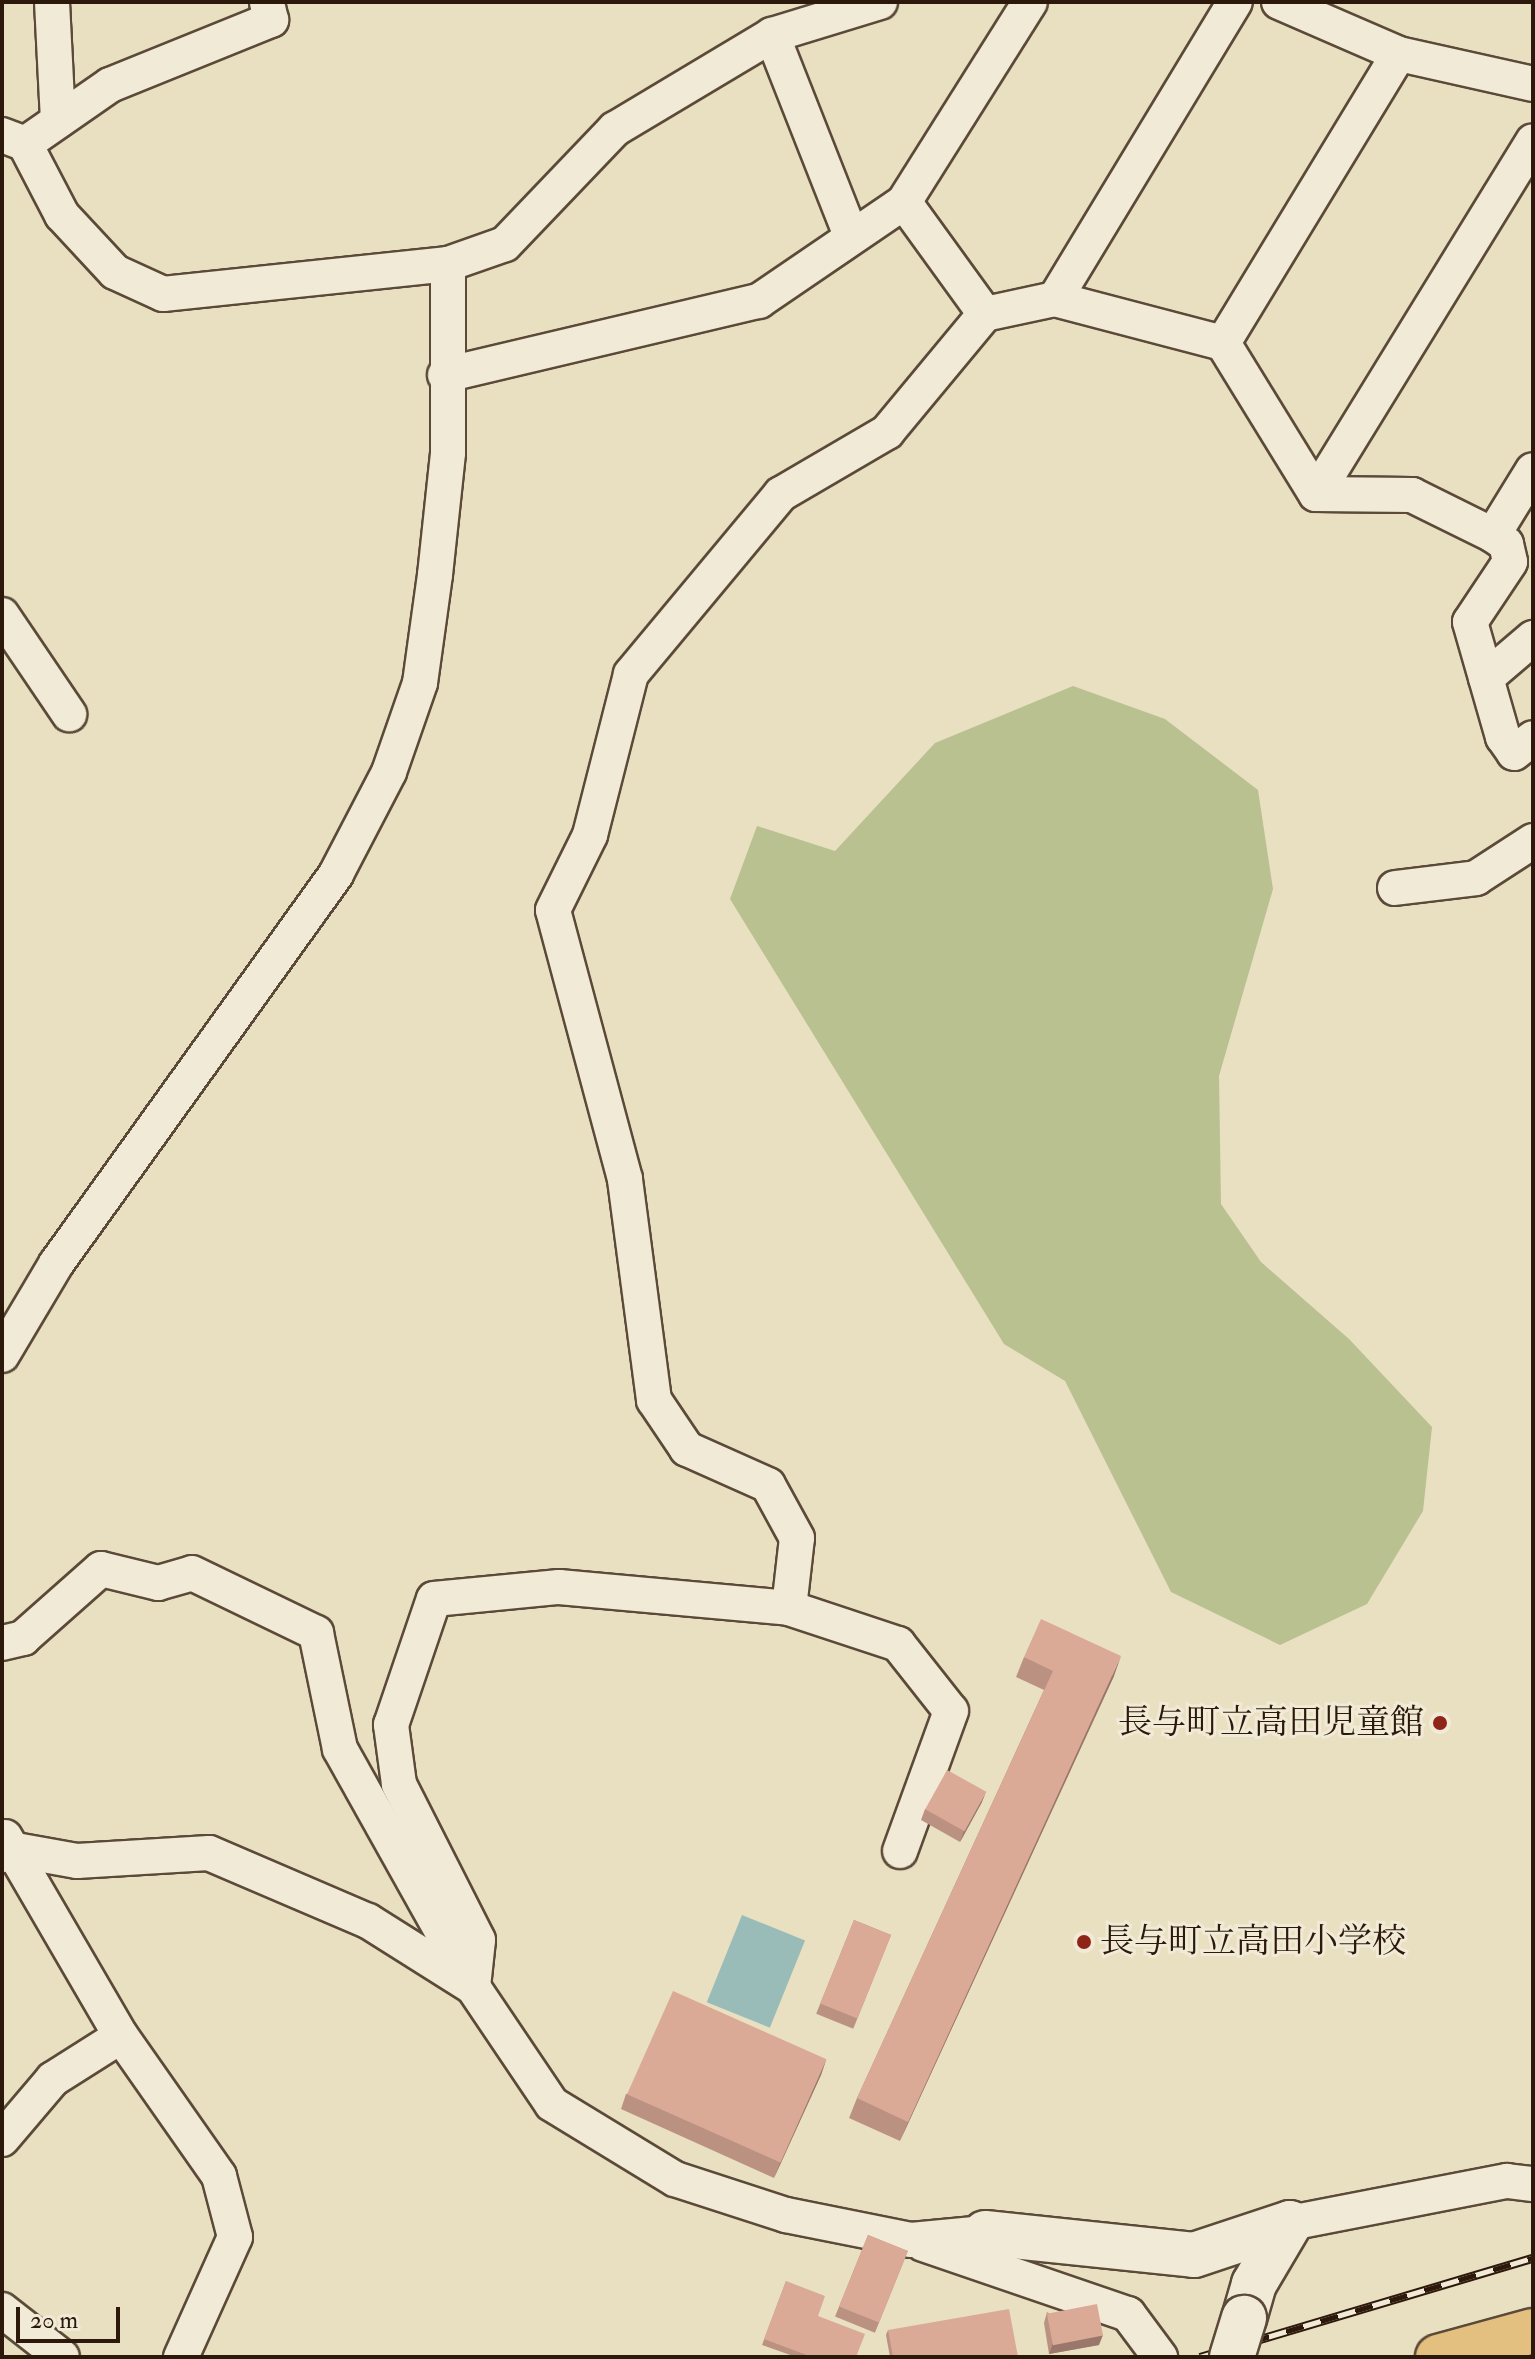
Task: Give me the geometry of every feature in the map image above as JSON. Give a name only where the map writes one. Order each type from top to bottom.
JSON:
[{"type":"main road","points":[[1438,2357],[1533,2331]]},
{"type":"street","points":[[52,2],[58,121]]},
{"type":"street","points":[[267,2],[271,20],[110,85],[58,121],[14,139],[62,215],[115,272],[163,294],[448,264],[505,244],[615,129],[772,35],[880,2]]},
{"type":"street","points":[[445,375],[759,301],[904,202],[1030,2]]},
{"type":"street","points":[[1055,299],[1235,2]]},
{"type":"street","points":[[1279,2],[1399,54],[1533,84]]},
{"type":"street","points":[[772,35],[851,236]]},
{"type":"street","points":[[1223,343],[1399,54]]},
{"type":"street","points":[[1316,494],[1533,141]]},
{"type":"street","points":[[904,202],[985,314]]},
{"type":"street","points":[[2,1355],[56,1264],[336,874],[389,772],[420,683],[435,575],[448,453],[445,375],[448,264]]},
{"type":"street","points":[[789,1608],[797,1538],[768,1485],[687,1449],[654,1400],[625,1179],[553,910],[590,835],[631,674],[781,494],[887,432],[985,314],[1055,299],[1223,343],[1316,494]]},
{"type":"street","points":[[1493,535],[1533,470]]},
{"type":"street","points":[[1316,494],[1412,495],[1506,544],[1510,562],[1470,622],[1486,678],[1514,753],[1533,738]]},
{"type":"street","points":[[2,615],[69,714]]},
{"type":"street","points":[[1486,678],[1533,638]]},
{"type":"street","points":[[1395,888],[1476,878],[1533,841]]},
{"type":"street","points":[[2,1643],[23,1638],[101,1569],[158,1583],[192,1573],[316,1633],[340,1749],[473,1987],[552,2104],[675,2179],[786,2215],[911,2240],[1128,2314],[1160,2357]]},
{"type":"street","points":[[473,1987],[478,1940],[399,1784],[391,1725],[434,1599],[559,1587],[789,1608],[898,1644],[951,1711],[900,1851]]},
{"type":"street","points":[[5,1844],[77,1861],[209,1853],[368,1921],[473,1987]]},
{"type":"street","points":[[5,1844],[121,2036],[219,2176],[235,2237],[181,2357]]},
{"type":"street","points":[[2,2139],[53,2079],[121,2036]]},
{"type":"street","points":[[911,2240],[985,2233],[1194,2255],[1290,2223],[1507,2181],[1533,2184]]},
{"type":"street","points":[[1238,2338],[1254,2284],[1290,2223]]},
{"type":"street","points":[[2,2310],[62,2357]]},
{"type":"green space","points":[[1073,686],[1165,719],[1258,790],[1273,889],[1219,1076],[1221,1204],[1261,1262],[1349,1339],[1432,1427],[1423,1511],[1367,1604],[1280,1645],[1171,1592],[1065,1381],[1004,1344],[730,899],[757,826],[835,851],[935,743]]},
{"type":"water","points":[[742,1915],[805,1940],[770,2028],[707,2002]]},
{"type":"building","points":[[1041,1619],[1121,1656],[908,2122],[857,2098],[1053,1671],[1024,1657]]},
{"type":"building","points":[[947,1770],[986,1792],[965,1831],[925,1809]]},
{"type":"building","points":[[854,1920],[891,1935],[857,2018],[820,2003]]},
{"type":"building","points":[[673,1991],[826,2059],[781,2163],[627,2094]]},
{"type":"building","points":[[868,2235],[908,2251],[879,2323],[839,2306]]},
{"type":"building","points":[[786,2281],[825,2296],[818,2316],[865,2334],[856,2357],[812,2357],[764,2339]]},
{"type":"building","points":[[1097,2304],[1103,2335],[1053,2345],[1047,2314]]},
{"type":"building","points":[[1009,2309],[1018,2357],[893,2357],[888,2330]]},
{"type":"railway","points":[[1200,2357],[1533,2258]]},
{"type":"place","name":"長与町立高田児童館","points":[[1440,1723]]},
{"type":"place","name":"長与町立高田小学校","points":[[1084,1942]]}]
